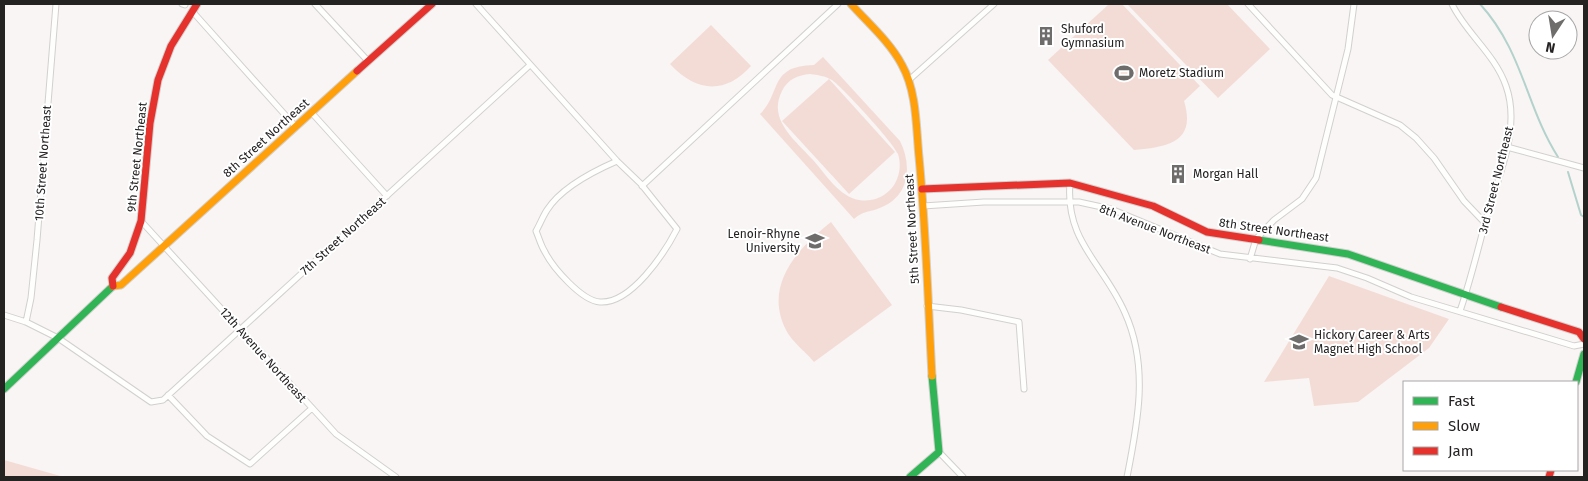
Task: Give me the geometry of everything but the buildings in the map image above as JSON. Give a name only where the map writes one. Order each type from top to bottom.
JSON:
[{"type":"street","name":"10th Street Northeast","points":[[26,322],[31,298],[36,250],[56,4]]},
{"type":"street","name":"9th Street Northeast","points":[[113,286],[112,278],[130,253],[141,221],[150,123],[156,88],[172,46],[197,4]]},
{"type":"street","points":[[315,4],[368,61]]},
{"type":"street","name":"8th Street Northeast","points":[[113,286],[120,285],[432,4]]},
{"type":"street","points":[[476,4],[617,161],[642,186],[677,229],[665,252],[622,296],[600,302],[587,299],[561,273],[545,252],[536,231],[547,208],[564,192],[599,169],[617,161]]},
{"type":"street","points":[[642,186],[838,4]]},
{"type":"street","name":"5th Street Northeast","points":[[851,4],[892,50],[909,80],[915,110],[922,189],[927,306],[939,452]]},
{"type":"street","points":[[909,80],[994,4]]},
{"type":"street","points":[[1248,4],[1336,97],[1392,121],[1410,132],[1434,158],[1464,201],[1485,223]]},
{"type":"street","points":[[1250,259],[1256,239],[1274,220],[1302,199],[1312,186],[1348,49],[1354,4]]},
{"type":"street","name":"3rd Street Northeast","points":[[1452,4],[1489,55],[1506,87],[1511,118],[1507,147],[1460,311]]},
{"type":"street","points":[[192,10],[296,127]]},
{"type":"street","name":"7th Street Northeast","points":[[58,338],[153,402],[163,400],[530,65]]},
{"type":"street","points":[[312,112],[387,196]]},
{"type":"street","points":[[1507,147],[1584,168]]},
{"type":"street","points":[[1070,183],[1069,200],[1076,231],[1118,297],[1134,339],[1140,390],[1135,441],[1127,477]]},
{"type":"street","name":"8th Street Northeast","points":[[922,189],[1070,183],[1104,190],[1144,203],[1207,232],[1348,254],[1417,280],[1466,294],[1579,332],[1584,340]]},
{"type":"street","name":"8th Avenue Northeast","points":[[923,206],[1069,200],[1111,209],[1220,254],[1337,268],[1367,278],[1411,297],[1574,346],[1584,344]]},
{"type":"street","name":"12th Avenue Northeast","points":[[141,221],[165,245],[311,408],[346,443],[396,477]]},
{"type":"street","points":[[4,389],[113,286]]},
{"type":"street","points":[[927,306],[962,310],[1019,322],[1024,389]]},
{"type":"street","points":[[4,315],[26,322],[58,338]]},
{"type":"street","points":[[1576,381],[1584,354]]},
{"type":"street","points":[[168,395],[207,436],[250,464],[311,408]]},
{"type":"street","points":[[910,477],[939,452],[963,477]]},
{"type":"shaded area","name":"Moretz Stadium","points":[[1109,4],[1122,4],[1200,86],[1184,101],[1187,115],[1186,126],[1176,140],[1157,147],[1134,150],[1048,60]]},
{"type":"shaded area","points":[[1127,4],[1227,4],[1270,49],[1218,98]]},
{"type":"shaded area","points":[[711,25],[751,66],[731,82],[710,86],[700,85],[690,80],[670,64]]},
{"type":"shaded area","points":[[823,57],[900,141],[904,150],[907,169],[906,178],[898,195],[882,207],[854,219],[760,114],[767,106],[782,75],[789,70],[814,65]],"holes":[[[810,74],[832,80],[838,85],[878,127],[898,154],[900,163],[898,178],[890,190],[876,199],[859,200],[846,195],[834,185],[792,138],[781,121],[778,102],[782,91],[787,83],[794,78]]]},
{"type":"shaded area","points":[[829,79],[895,152],[849,194],[782,121]]},
{"type":"shaded area","points":[[831,222],[892,305],[814,362],[791,338],[786,330],[780,314],[779,298],[781,283],[796,256]]},
{"type":"shaded area","points":[[1329,276],[1449,319],[1429,348],[1358,402],[1314,406],[1309,378],[1264,382]]},
{"type":"shaded area","points":[[4,460],[64,477],[4,477]]},
{"type":"waterway","points":[[1480,4],[1506,41],[1538,119],[1558,157]]},
{"type":"waterway","points":[[1568,172],[1581,215],[1584,217]]},
{"type":"traffic: fast","points":[[1259,240],[1348,254],[1501,307]]},
{"type":"traffic: fast","points":[[4,389],[113,286]]},
{"type":"traffic: fast","points":[[1576,381],[1584,354]]},
{"type":"traffic: fast","points":[[910,477],[939,452],[932,376]]},
{"type":"traffic: slow","points":[[851,4],[897,57],[911,87],[916,122],[923,212],[932,376]]},
{"type":"traffic: slow","points":[[113,286],[121,285],[357,71]]},
{"type":"traffic: jam","points":[[113,286],[112,278],[130,253],[141,221],[150,123],[158,80],[171,46],[197,4]]},
{"type":"traffic: jam","points":[[357,71],[432,4]]},
{"type":"traffic: jam","points":[[922,189],[1070,183],[1153,206],[1207,232],[1259,240]]},
{"type":"traffic: jam","points":[[1501,307],[1579,332],[1584,339]]},
{"type":"traffic: jam","points":[[1549,477],[1551,471]]},
{"type":"place","name":"Shuford Gymnasium","points":[[1046,36]]},
{"type":"place","name":"Moretz Stadium","points":[[1124,73]]},
{"type":"place","name":"Morgan Hall","points":[[1178,174]]},
{"type":"place","name":"Lenoir-Rhyne University","points":[[815,241]]},
{"type":"place","name":"Hickory Career & Arts Magnet High School","points":[[1299,342]]}]
